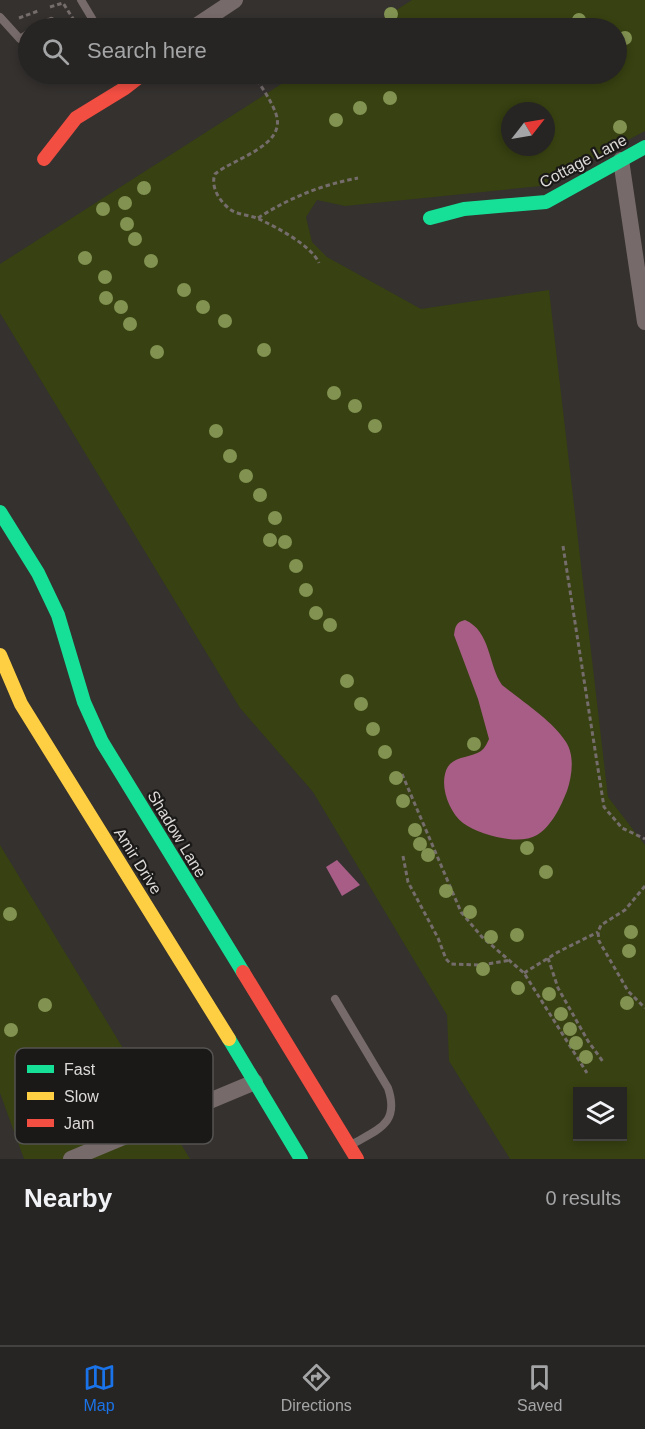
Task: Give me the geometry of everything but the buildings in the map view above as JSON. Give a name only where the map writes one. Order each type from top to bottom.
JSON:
[{"type":"street","points":[[208,18],[235,0]]},
{"type":"street","points":[[44,159],[76,118],[130,84]]},
{"type":"street","name":"Cottage Lane","points":[[430,218],[464,209],[546,202],[645,147]]},
{"type":"street","points":[[621,160],[645,322]]},
{"type":"street","name":"Shadow Lane","points":[[0,512],[38,573],[58,615],[84,702],[102,742],[357,1159]]},
{"type":"street","name":"Amir Drive","points":[[0,655],[21,704],[301,1159]]},
{"type":"street","points":[[213,1100],[255,1082]]},
{"type":"street","points":[[71,1159],[107,1144]]},
{"type":"lane","points":[[81,0],[92,18]]},
{"type":"lane","points":[[0,17],[18,37]]},
{"type":"lane","points":[[335,999],[388,1088],[393,1101],[386,1124],[349,1146]]},
{"type":"path","points":[[259,84],[276,113],[278,123],[273,137],[264,146],[215,174],[214,187],[232,210],[258,218],[295,240],[309,250],[319,263]]},
{"type":"path","points":[[258,218],[314,188],[358,178]]},
{"type":"path","points":[[563,546],[604,807],[622,828],[645,839]]},
{"type":"path","points":[[402,774],[461,912],[482,937],[524,973],[587,1073]]},
{"type":"path","points":[[404,856],[408,882],[438,938],[446,959],[451,964],[482,965],[511,960]]},
{"type":"path","points":[[645,886],[625,910],[606,920],[598,932],[599,941],[628,991],[645,1008]]},
{"type":"path","points":[[524,973],[598,932]]},
{"type":"path","points":[[548,958],[558,988],[588,1041],[604,1063]]},
{"type":"green space","points":[[412,0],[645,0],[645,131],[541,186],[345,206],[317,200],[306,217],[312,242],[327,257],[421,309],[549,290],[608,797],[645,845],[645,1159],[510,1159],[449,1061],[447,1015],[313,792],[240,708],[0,313],[0,264],[281,84],[627,84],[627,18],[384,18]]},
{"type":"green space","points":[[0,845],[123,1048],[15,1048],[15,1134],[0,1093]]},
{"type":"green space","points":[[19,1144],[181,1144],[190,1159],[24,1159]]},
{"type":"shaded area","points":[[465,620],[480,632],[502,685],[553,726],[566,742],[571,753],[570,779],[562,803],[547,826],[537,835],[529,838],[499,838],[470,827],[458,819],[448,801],[444,787],[447,768],[455,760],[481,751],[489,739],[478,699],[454,635],[457,625]]},
{"type":"shaded area","points":[[337,860],[360,885],[342,896],[326,867]]},
{"type":"traffic: fast","points":[[430,218],[464,209],[546,202],[645,147]]},
{"type":"traffic: fast","points":[[0,512],[38,573],[58,615],[84,702],[102,742],[243,972]]},
{"type":"traffic: fast","points":[[229,1039],[301,1159]]},
{"type":"traffic: slow","points":[[0,655],[21,704],[229,1039]]},
{"type":"traffic: jam","points":[[44,159],[76,118],[130,84]]},
{"type":"traffic: jam","points":[[243,972],[357,1159]]}]
